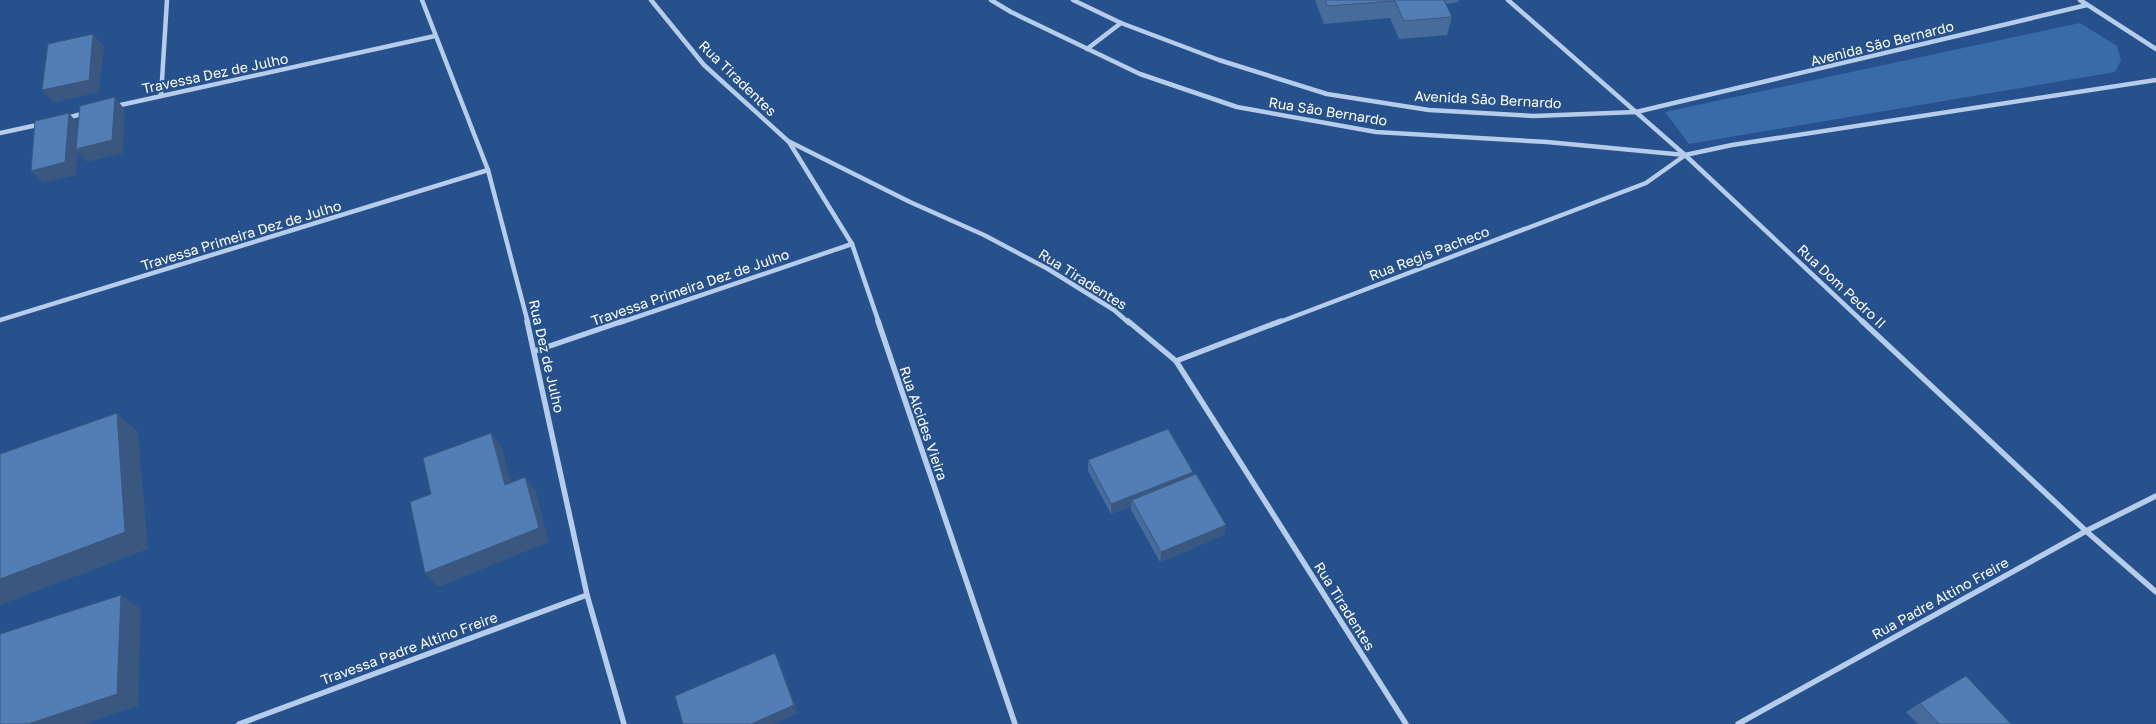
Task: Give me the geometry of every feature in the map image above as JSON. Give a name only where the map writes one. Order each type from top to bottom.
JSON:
[{"type":"street","points":[[161,96],[167,0]]},
{"type":"street","name":"Rua Dez de Julho","points":[[422,0],[488,170],[535,351],[587,595],[624,724]]},
{"type":"street","name":"Rua Tiradentes","points":[[651,0],[704,65],[788,141],[910,202],[984,235],[1048,269],[1114,310],[1176,361],[1406,724]]},
{"type":"street","name":"Rua São Bernardo","points":[[991,0],[1140,74],[1237,107],[1366,131],[1546,142],[1685,155]]},
{"type":"street","name":"Avenida São Bernardo","points":[[1073,0],[1121,23],[1219,60],[1327,94],[1429,110],[1534,116],[1636,112],[2087,5]]},
{"type":"street","name":"Rua Dom Pedro II","points":[[1508,0],[1685,155],[2086,531],[2156,592]]},
{"type":"street","points":[[2080,0],[2156,49]]},
{"type":"street","points":[[1087,49],[1121,23]]},
{"type":"street","name":"Travessa Dez de Julho","points":[[114,107],[435,36]]},
{"type":"street","points":[[1685,155],[1742,143],[2156,80]]},
{"type":"street","points":[[57,120],[95,111]]},
{"type":"street","points":[[0,133],[47,122]]},
{"type":"street","name":"Rua Alcides Vieira","points":[[788,141],[852,244],[1015,724]]},
{"type":"street","name":"Rua Regis Pacheco","points":[[1176,361],[1646,183],[1685,155]]},
{"type":"street","name":"Travessa Primeira Dez de Julho","points":[[0,320],[488,170]]},
{"type":"street","name":"Travessa Primeira Dez de Julho","points":[[535,351],[852,244]]},
{"type":"street","name":"Rua Padre Altino Freire","points":[[1738,724],[2086,531],[2156,496]]},
{"type":"street","name":"Travessa Padre Altino Freire","points":[[239,724],[587,595]]},
{"type":"shaded area","points":[[2080,23],[2117,46],[2121,60],[2115,72],[1689,144],[1665,112]]},
{"type":"building","points":[[1325,0],[1444,0],[1452,17],[1404,21],[1395,1],[1327,6]]},
{"type":"building","points":[[93,34],[89,80],[42,90],[48,44]]},
{"type":"building","points":[[115,97],[112,140],[76,149],[80,106]]},
{"type":"building","points":[[69,113],[65,162],[31,171],[35,121]]},
{"type":"building","points":[[117,413],[125,532],[0,579],[0,454]]},
{"type":"building","points":[[1168,429],[1193,472],[1111,504],[1088,460]]},
{"type":"building","points":[[491,433],[505,485],[525,477],[539,528],[425,573],[410,502],[431,494],[423,458]]},
{"type":"building","points":[[1196,474],[1226,525],[1161,552],[1132,500]]},
{"type":"building","points":[[121,595],[117,694],[28,724],[0,724],[0,634]]},
{"type":"building","points":[[775,653],[794,705],[751,724],[683,724],[675,696]]},
{"type":"building","points":[[1966,676],[2011,724],[1939,724],[1920,703]]}]
